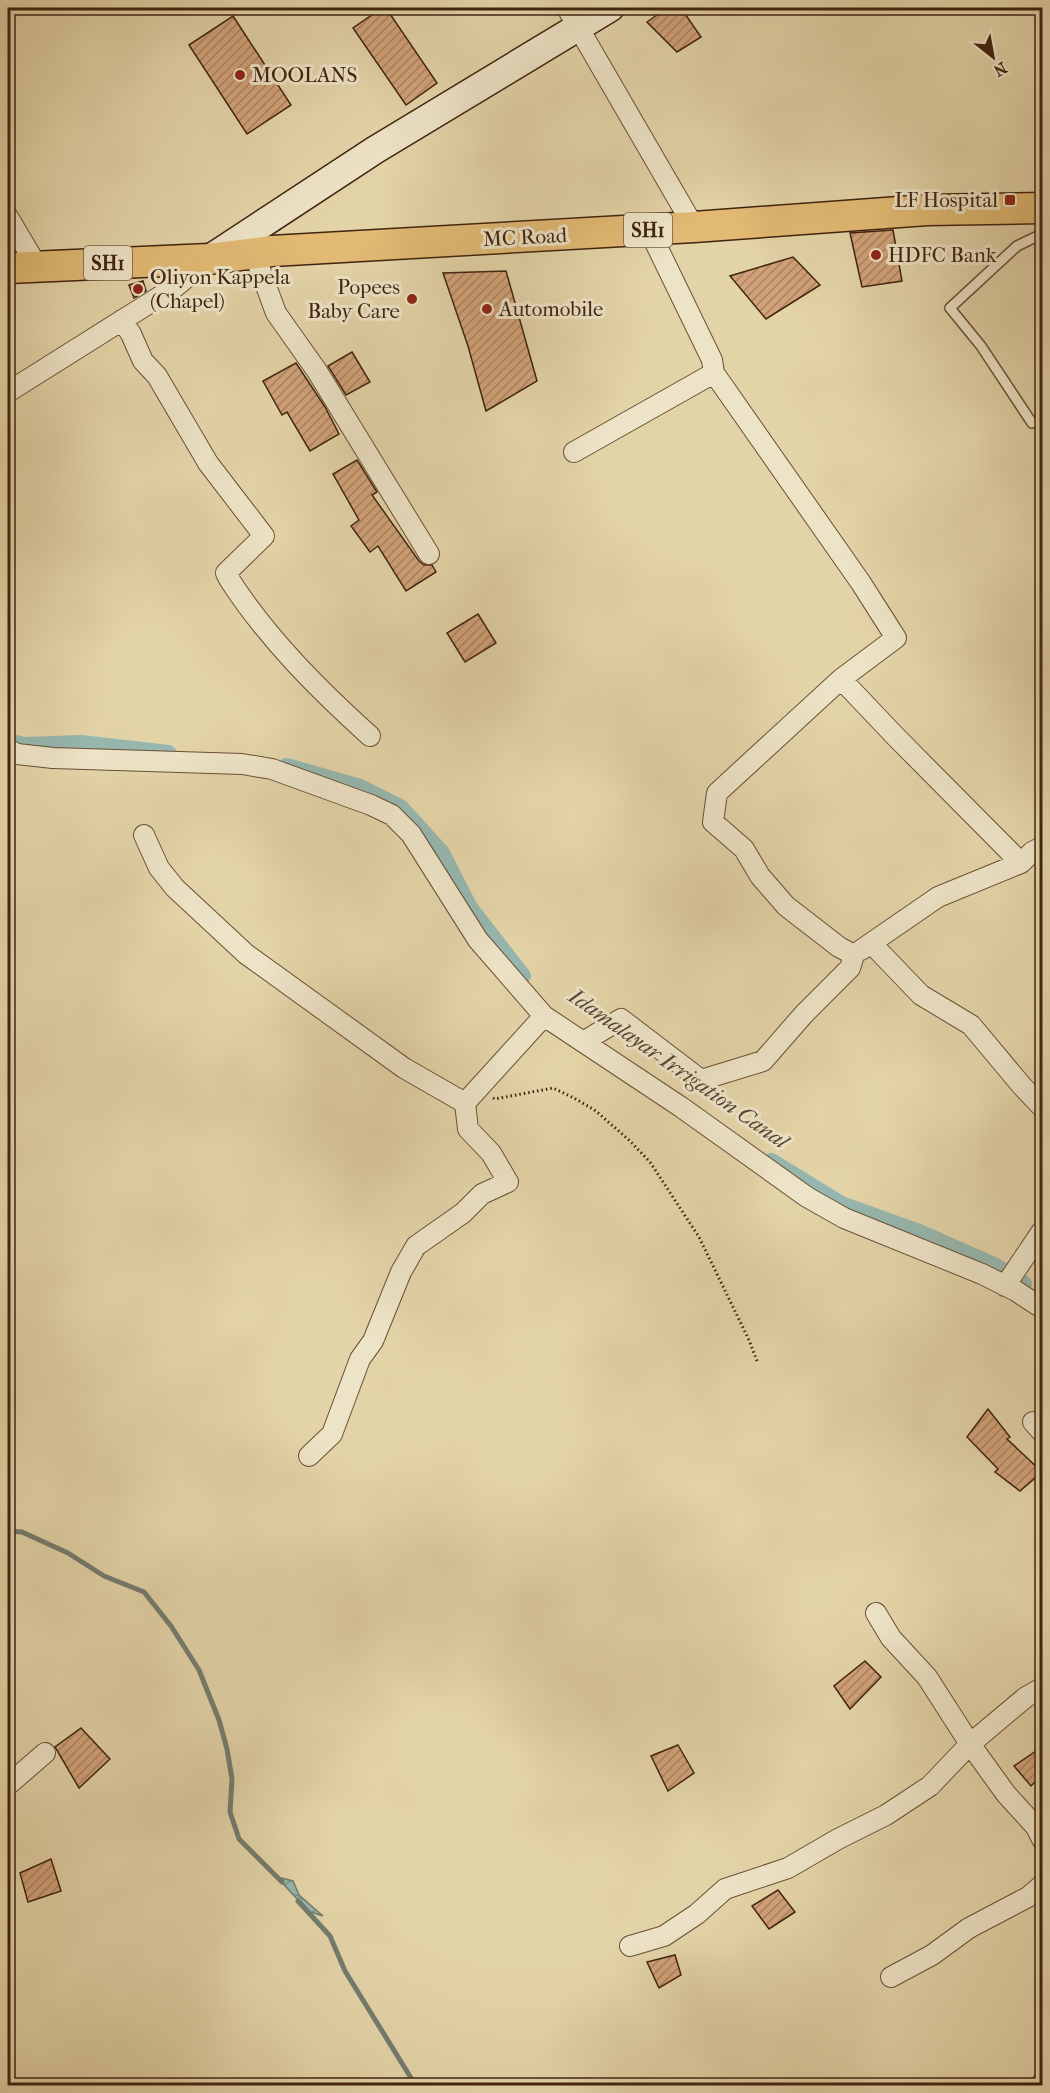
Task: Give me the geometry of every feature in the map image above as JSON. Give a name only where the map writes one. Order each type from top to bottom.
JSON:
[{"type":"main road","points":[[210,259],[572,17],[610,8]]},
{"type":"main road","name":"MC Road","points":[[8,268],[210,259],[254,253],[649,230],[927,210],[1042,208]]},
{"type":"street","points":[[572,17],[694,227]]},
{"type":"street","points":[[8,217],[37,266]]},
{"type":"street","points":[[649,230],[712,360],[714,373],[861,583],[896,638],[841,679],[717,793],[714,822],[744,849],[760,876],[786,906],[839,947],[854,955]]},
{"type":"street","points":[[254,253],[276,313],[317,371],[429,554]]},
{"type":"street","points":[[8,392],[175,287],[210,259]]},
{"type":"street","points":[[122,320],[143,362],[157,376],[208,463],[264,536],[226,573],[229,579],[261,624],[311,681],[370,736]]},
{"type":"street","points":[[574,452],[714,373]]},
{"type":"street","points":[[841,679],[1021,863]]},
{"type":"street","points":[[8,749],[17,754],[54,758],[242,764],[272,769],[371,805],[392,815],[411,834],[478,939],[544,1016],[681,1107],[816,1202],[844,1218],[1005,1286],[1042,1308]]},
{"type":"street","points":[[144,835],[159,868],[175,888],[246,954],[404,1068],[465,1103]]},
{"type":"street","points":[[583,1042],[621,1018],[701,1080],[763,1062],[804,1014],[850,968],[854,955],[938,897],[1021,863],[1032,852],[1042,847]]},
{"type":"street","points":[[871,944],[921,995],[971,1024],[1042,1107]]},
{"type":"street","points":[[309,1456],[332,1434],[360,1359],[373,1341],[401,1272],[416,1246],[463,1213],[482,1194],[508,1182],[491,1153],[468,1129],[465,1103],[544,1016]]},
{"type":"street","points":[[1005,1286],[1042,1231]]},
{"type":"street","points":[[876,1613],[891,1638],[927,1677],[970,1744],[1006,1794],[1036,1827],[1042,1839]]},
{"type":"street","points":[[630,1947],[664,1935],[697,1914],[725,1889],[788,1868],[886,1815],[930,1786],[970,1744],[1026,1697],[1042,1688]]},
{"type":"street","points":[[8,1785],[45,1753]]},
{"type":"street","points":[[891,1977],[932,1955],[969,1928],[1028,1898],[1042,1885]]},
{"type":"lane","points":[[1032,423],[981,346],[950,308],[1017,246],[1042,234]]},
{"type":"path","points":[[479,1087],[495,1099],[553,1088],[596,1112],[630,1141],[650,1162],[699,1237],[758,1361]]},
{"type":"water","points":[[277,1877],[293,1881],[299,1895],[323,1916],[308,1911]]},
{"type":"building","points":[[382,8],[386,8],[437,83],[406,105],[353,28]]},
{"type":"building","points":[[667,8],[681,8],[701,37],[677,52],[647,22]]},
{"type":"building","name":"MOOLANS","points":[[233,16],[291,105],[247,134],[189,45]]},
{"type":"building","name":"HDFC Bank","points":[[893,230],[902,281],[862,287],[850,233]]},
{"type":"building","points":[[793,257],[820,285],[766,319],[730,276]]},
{"type":"building","name":"Automobile","points":[[506,271],[537,381],[486,411],[468,346],[443,273]]},
{"type":"building","name":"Oliyon Kappela (Chapel)","points":[[143,281],[146,291],[134,298],[129,285]]},
{"type":"building","points":[[352,352],[370,382],[346,395],[328,366]]},
{"type":"building","points":[[296,363],[325,407],[339,434],[310,451],[287,412],[282,415],[263,381]]},
{"type":"building","points":[[357,460],[377,492],[372,495],[419,561],[424,565],[432,565],[436,572],[406,591],[378,546],[370,552],[351,526],[359,520],[333,474]]},
{"type":"building","points":[[478,614],[496,643],[465,662],[447,633]]},
{"type":"building","points":[[988,1409],[1010,1437],[1007,1439],[1042,1472],[1020,1491],[995,1472],[998,1469],[967,1437]]},
{"type":"building","points":[[865,1661],[881,1677],[850,1709],[834,1686]]},
{"type":"building","points":[[81,1728],[110,1759],[79,1788],[55,1747]]},
{"type":"building","points":[[678,1745],[694,1773],[668,1791],[651,1756]]},
{"type":"building","points":[[1042,1747],[1042,1775],[1031,1786],[1014,1766]]},
{"type":"building","points":[[51,1859],[61,1891],[28,1902],[20,1873]]},
{"type":"building","points":[[778,1890],[795,1912],[769,1929],[752,1906]]},
{"type":"building","points":[[675,1955],[681,1975],[659,1988],[647,1962]]},
{"type":"waterway","name":"Idamalayar Irrigation Canal","points":[[8,742],[24,746],[81,744],[168,754]]},
{"type":"waterway","name":"Idamalayar Irrigation Canal","points":[[287,767],[360,788],[400,808],[441,853],[469,908],[522,976]]},
{"type":"waterway","name":"Idamalayar Irrigation Canal","points":[[771,1162],[841,1205],[919,1233],[996,1267],[1023,1284]]},
{"type":"waterway","points":[[8,1531],[22,1532],[68,1553],[104,1576],[144,1592],[171,1626],[199,1670],[219,1720],[232,1779],[230,1812],[239,1839],[282,1882]]},
{"type":"waterway","points":[[298,1901],[330,1936],[345,1971],[416,2086]]},
{"type":"place","name":"MOOLANS","points":[[240,75]]},
{"type":"place","name":"LF Hospital","points":[[1010,200]]},
{"type":"place","name":"HDFC Bank","points":[[876,255]]},
{"type":"place","name":"Oliyon Kappela (Chapel)","points":[[138,289]]},
{"type":"place","name":"Popees Baby Care","points":[[412,299]]},
{"type":"place","name":"Automobile","points":[[487,309]]}]
